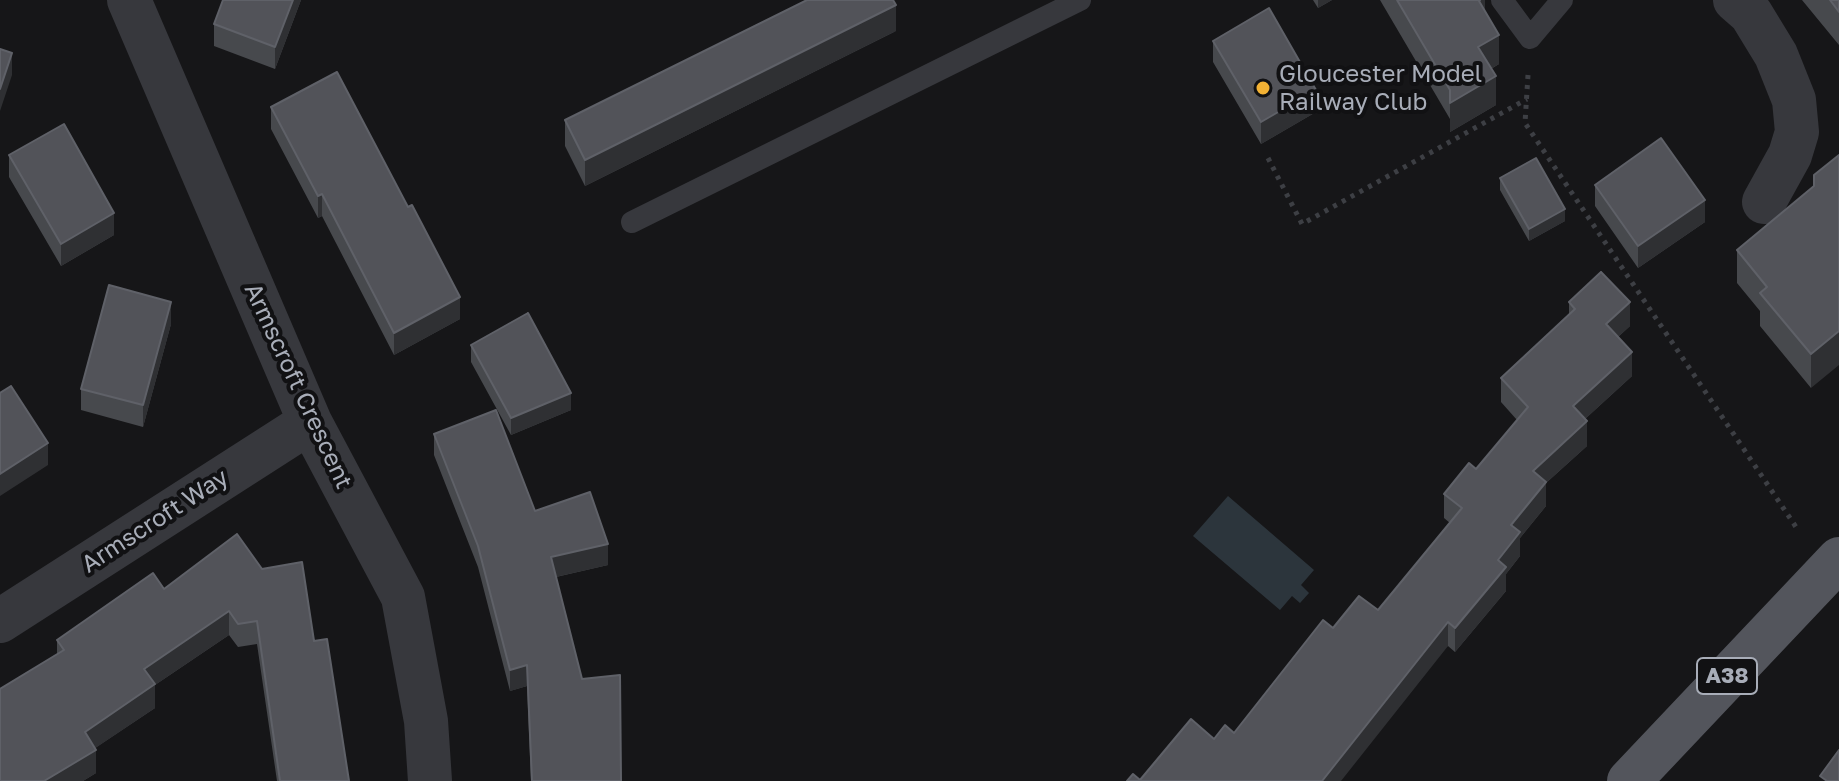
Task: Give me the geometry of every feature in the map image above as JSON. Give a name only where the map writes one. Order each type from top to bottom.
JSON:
[{"type":"main road","name":"A38","points":[[1629,781],[1835,570]]},
{"type":"street","name":"Armscroft Crescent","points":[[129,0],[310,422],[403,597],[426,721],[430,781]]},
{"type":"street","points":[[1735,0],[1751,14],[1776,55],[1794,100],[1797,132],[1790,155],[1764,202]]},
{"type":"street","name":"Armscroft Way","points":[[0,621],[310,422]]},
{"type":"lane","points":[[632,222],[1080,0]]},
{"type":"lane","points":[[1502,0],[1530,38],[1562,0]]},
{"type":"path","points":[[1530,38],[1525,123],[1835,570]]},
{"type":"path","points":[[1268,158],[1302,224],[1527,99]]},
{"type":"shaded area","points":[[1228,496],[1314,570],[1301,585],[1309,593],[1300,603],[1292,596],[1280,610],[1193,536]]},
{"type":"building","points":[[223,0],[293,0],[275,47],[214,24]]},
{"type":"building","points":[[807,0],[893,0],[896,5],[585,160],[565,120]]},
{"type":"building","points":[[1397,0],[1480,0],[1499,35],[1478,47],[1496,76],[1450,103],[1450,90]]},
{"type":"building","points":[[1830,0],[1839,0],[1839,12]]},
{"type":"building","points":[[1269,8],[1316,90],[1261,122],[1213,41]]},
{"type":"building","points":[[0,49],[12,53],[0,89]]},
{"type":"building","points":[[337,72],[408,207],[412,205],[460,297],[394,333],[322,194],[318,196],[271,107]]},
{"type":"building","points":[[64,124],[114,213],[61,244],[9,155]]},
{"type":"building","points":[[1661,138],[1705,200],[1638,246],[1595,185]]},
{"type":"building","points":[[1839,155],[1839,331],[1811,354],[1760,293],[1767,287],[1737,250],[1814,186],[1814,175]]},
{"type":"building","points":[[1536,158],[1565,209],[1529,229],[1500,178]]},
{"type":"building","points":[[1601,272],[1630,302],[1606,324],[1632,352],[1573,406],[1587,421],[1533,471],[1546,482],[1511,525],[1520,532],[1498,560],[1506,567],[1455,628],[1448,622],[1322,781],[1127,781],[1133,774],[1140,780],[1191,719],[1214,739],[1225,725],[1234,733],[1323,620],[1333,628],[1359,596],[1378,610],[1462,508],[1444,494],[1469,463],[1476,469],[1528,407],[1501,378],[1575,309],[1569,302]]},
{"type":"building","points":[[109,285],[171,302],[143,405],[81,389]]},
{"type":"building","points":[[528,313],[571,393],[511,418],[471,345]]},
{"type":"building","points":[[11,386],[48,443],[0,474],[0,393]]},
{"type":"building","points":[[496,410],[535,511],[590,492],[608,544],[551,557],[582,679],[620,675],[621,781],[532,781],[527,665],[510,670],[478,546],[434,434]]},
{"type":"building","points":[[237,534],[262,569],[302,562],[314,641],[327,639],[349,781],[280,781],[257,621],[238,624],[229,611],[144,669],[155,684],[85,732],[96,750],[44,781],[0,781],[0,689],[64,650],[57,640],[153,573],[164,589]]},
{"type":"building","points":[[1839,750],[1839,781],[1827,781],[1820,776]]},
{"type":"place","name":"Gloucester Model Railway Club","points":[[1263,88]]}]
